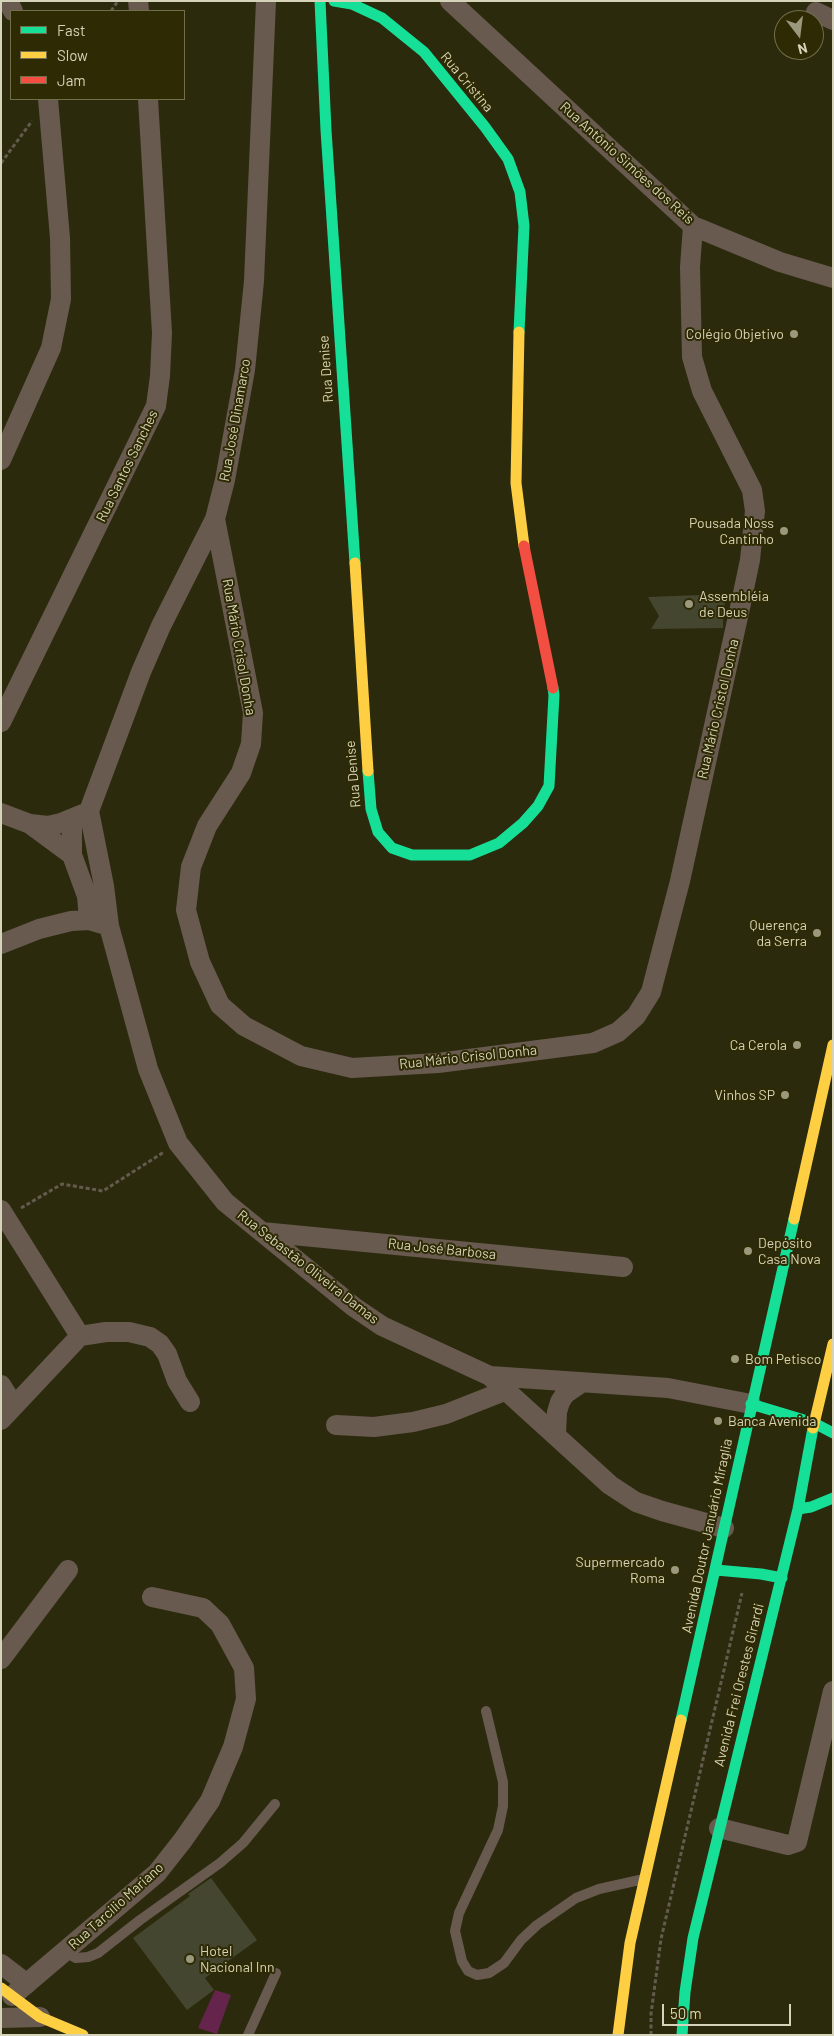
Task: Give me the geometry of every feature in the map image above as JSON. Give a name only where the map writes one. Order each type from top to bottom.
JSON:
[{"type":"street","name":"Rua José Dinamarco","points":[[89,920],[86,896],[72,855],[70,842],[161,626],[215,519],[225,480],[246,360],[254,281],[266,1]]},
{"type":"street","name":"Rua Denise","points":[[320,1],[330,190],[371,809],[378,832],[392,848],[412,855],[470,855],[499,844],[523,823],[538,806],[549,786],[554,695],[522,534],[516,483],[518,364],[524,226]]},
{"type":"street","name":"Rua Cristina","points":[[334,1],[352,4],[374,14],[424,52],[485,127],[508,159],[520,192],[524,226]]},
{"type":"street","name":"Rua Antônio Simões dos Reis","points":[[450,1],[693,226],[780,262],[833,278]]},
{"type":"street","points":[[1,460],[50,348],[61,299],[60,238],[48,100]]},
{"type":"street","name":"Rua Santos Sanches","points":[[1,722],[156,406],[160,376],[162,333],[148,100]]},
{"type":"street","name":"Rua Mário Cristol Donha","points":[[651,992],[680,881],[741,603],[750,560],[755,511],[752,490],[702,391],[692,357],[690,266],[693,226]]},
{"type":"street","name":"Rua Mário Crisol Donha","points":[[215,519],[253,712],[251,744],[241,773],[207,826],[191,867],[186,910],[200,962],[220,1005],[244,1026],[301,1056],[352,1068],[438,1063],[593,1042],[618,1032],[624,1027],[636,1016],[651,992]]},
{"type":"street","points":[[1,813],[30,824],[48,826],[81,815]]},
{"type":"street","name":"Rua Sebastão Oliveira Damas","points":[[81,815],[104,886],[109,926],[148,1069],[178,1143],[225,1202],[354,1307],[382,1326],[490,1376],[610,1485],[636,1502],[724,1528]]},
{"type":"street","points":[[30,824],[72,855]]},
{"type":"street","points":[[1,944],[39,929],[71,920],[89,920],[109,926]]},
{"type":"street","name":"Avenida Doutor Januário Miraglia","points":[[618,2035],[630,1943],[716,1570],[751,1404],[833,1045]]},
{"type":"street","points":[[4,1213],[80,1336]]},
{"type":"street","name":"Rua José Barbosa","points":[[262,1232],[623,1267]]},
{"type":"street","points":[[8,1413],[80,1336],[106,1332],[129,1332],[150,1337],[160,1344],[167,1354],[177,1381],[190,1402]]},
{"type":"street","name":"Avenida Frei Orestes Girardi","points":[[682,2035],[685,1992],[693,1938],[782,1578],[798,1509],[814,1423],[833,1344]]},
{"type":"street","points":[[490,1376],[581,1383],[618,1383],[668,1388],[751,1404],[814,1423],[833,1433]]},
{"type":"street","points":[[556,1435],[557,1412],[560,1402],[565,1394],[581,1383]]},
{"type":"street","points":[[1,1385],[8,1413]]},
{"type":"street","points":[[336,1425],[374,1427],[413,1422],[446,1414],[507,1390]]},
{"type":"street","points":[[798,1509],[811,1507],[833,1498]]},
{"type":"street","points":[[811,1507],[830,1511]]},
{"type":"street","points":[[1,1659],[68,1570]]},
{"type":"street","points":[[716,1570],[782,1578]]},
{"type":"street","name":"Rua Tarcilio Mariano","points":[[13,1989],[65,1952],[157,1874],[210,1801],[233,1748],[246,1699],[244,1668],[220,1624],[203,1608],[152,1597]]},
{"type":"street","points":[[719,1828],[788,1845],[797,1842],[833,1691]]},
{"type":"street","points":[[1,1964],[13,1989],[40,2017],[83,2035]]},
{"type":"street","points":[[1,2018],[40,2017]]},
{"type":"lane","points":[[486,1711],[503,1782],[503,1806],[498,1830],[459,1913],[455,1931],[462,1961],[468,1971],[477,1975],[489,1973],[504,1963],[521,1940],[537,1925],[576,1898],[599,1888],[645,1879]]},
{"type":"lane","points":[[65,1952],[76,1958],[88,1957],[98,1953],[140,1920],[220,1863],[243,1843],[275,1804]]},
{"type":"lane","points":[[248,2035],[276,1973]]},
{"type":"path","points":[[1,163],[47,100]]},
{"type":"path","points":[[4,1213],[62,1184],[103,1190],[178,1143]]},
{"type":"path","points":[[651,2035],[650,2014],[661,1939],[746,1573]]},
{"type":"shaded area","points":[[215,1990],[231,1995],[217,2034],[198,2028]]},
{"type":"building","name":"Assembléia de Deus","points":[[727,594],[723,611],[723,628],[651,629],[659,616],[648,597]]},
{"type":"building","name":"Hotel Nacional Inn","points":[[211,1878],[257,1940],[205,1978],[214,1990],[187,2010],[133,1938]]},
{"type":"traffic: fast","points":[[320,1],[326,130],[355,563]]},
{"type":"traffic: fast","points":[[334,1],[352,4],[382,18],[424,52],[485,127],[508,159],[520,192],[524,226],[519,332]]},
{"type":"traffic: fast","points":[[368,771],[371,809],[378,832],[392,848],[412,855],[470,855],[499,843],[523,823],[538,806],[549,786],[553,688]]},
{"type":"traffic: fast","points":[[681,1720],[794,1219]]},
{"type":"traffic: fast","points":[[751,1404],[814,1423],[833,1433]]},
{"type":"traffic: fast","points":[[682,2035],[685,1992],[693,1938],[798,1509],[813,1428]]},
{"type":"traffic: fast","points":[[798,1509],[811,1507],[833,1498]]},
{"type":"traffic: fast","points":[[716,1570],[782,1578]]},
{"type":"traffic: slow","points":[[519,332],[516,483],[524,546]]},
{"type":"traffic: slow","points":[[355,563],[368,771]]},
{"type":"traffic: slow","points":[[794,1219],[833,1045]]},
{"type":"traffic: slow","points":[[813,1428],[833,1344]]},
{"type":"traffic: slow","points":[[618,2035],[630,1943],[681,1720]]},
{"type":"traffic: slow","points":[[1,1988],[40,2017],[83,2035]]},
{"type":"traffic: jam","points":[[524,546],[553,688]]},
{"type":"place","name":"Colégio Objetivo","points":[[794,334]]},
{"type":"place","name":"Pousada Noss Cantinho","points":[[784,531]]},
{"type":"place","name":"Assembléia de Deus","points":[[689,604]]},
{"type":"place","name":"Querença da Serra","points":[[817,933]]},
{"type":"place","name":"Ca Cerola","points":[[797,1045]]},
{"type":"place","name":"Vinhos SP","points":[[785,1095]]},
{"type":"place","name":"Depósito Casa Nova","points":[[748,1251]]},
{"type":"place","name":"Bom Petisco","points":[[735,1359]]},
{"type":"place","name":"Banca Avenida","points":[[718,1421]]},
{"type":"place","name":"Supermercado Roma","points":[[675,1570]]},
{"type":"place","name":"Hotel Nacional Inn","points":[[190,1959]]}]
